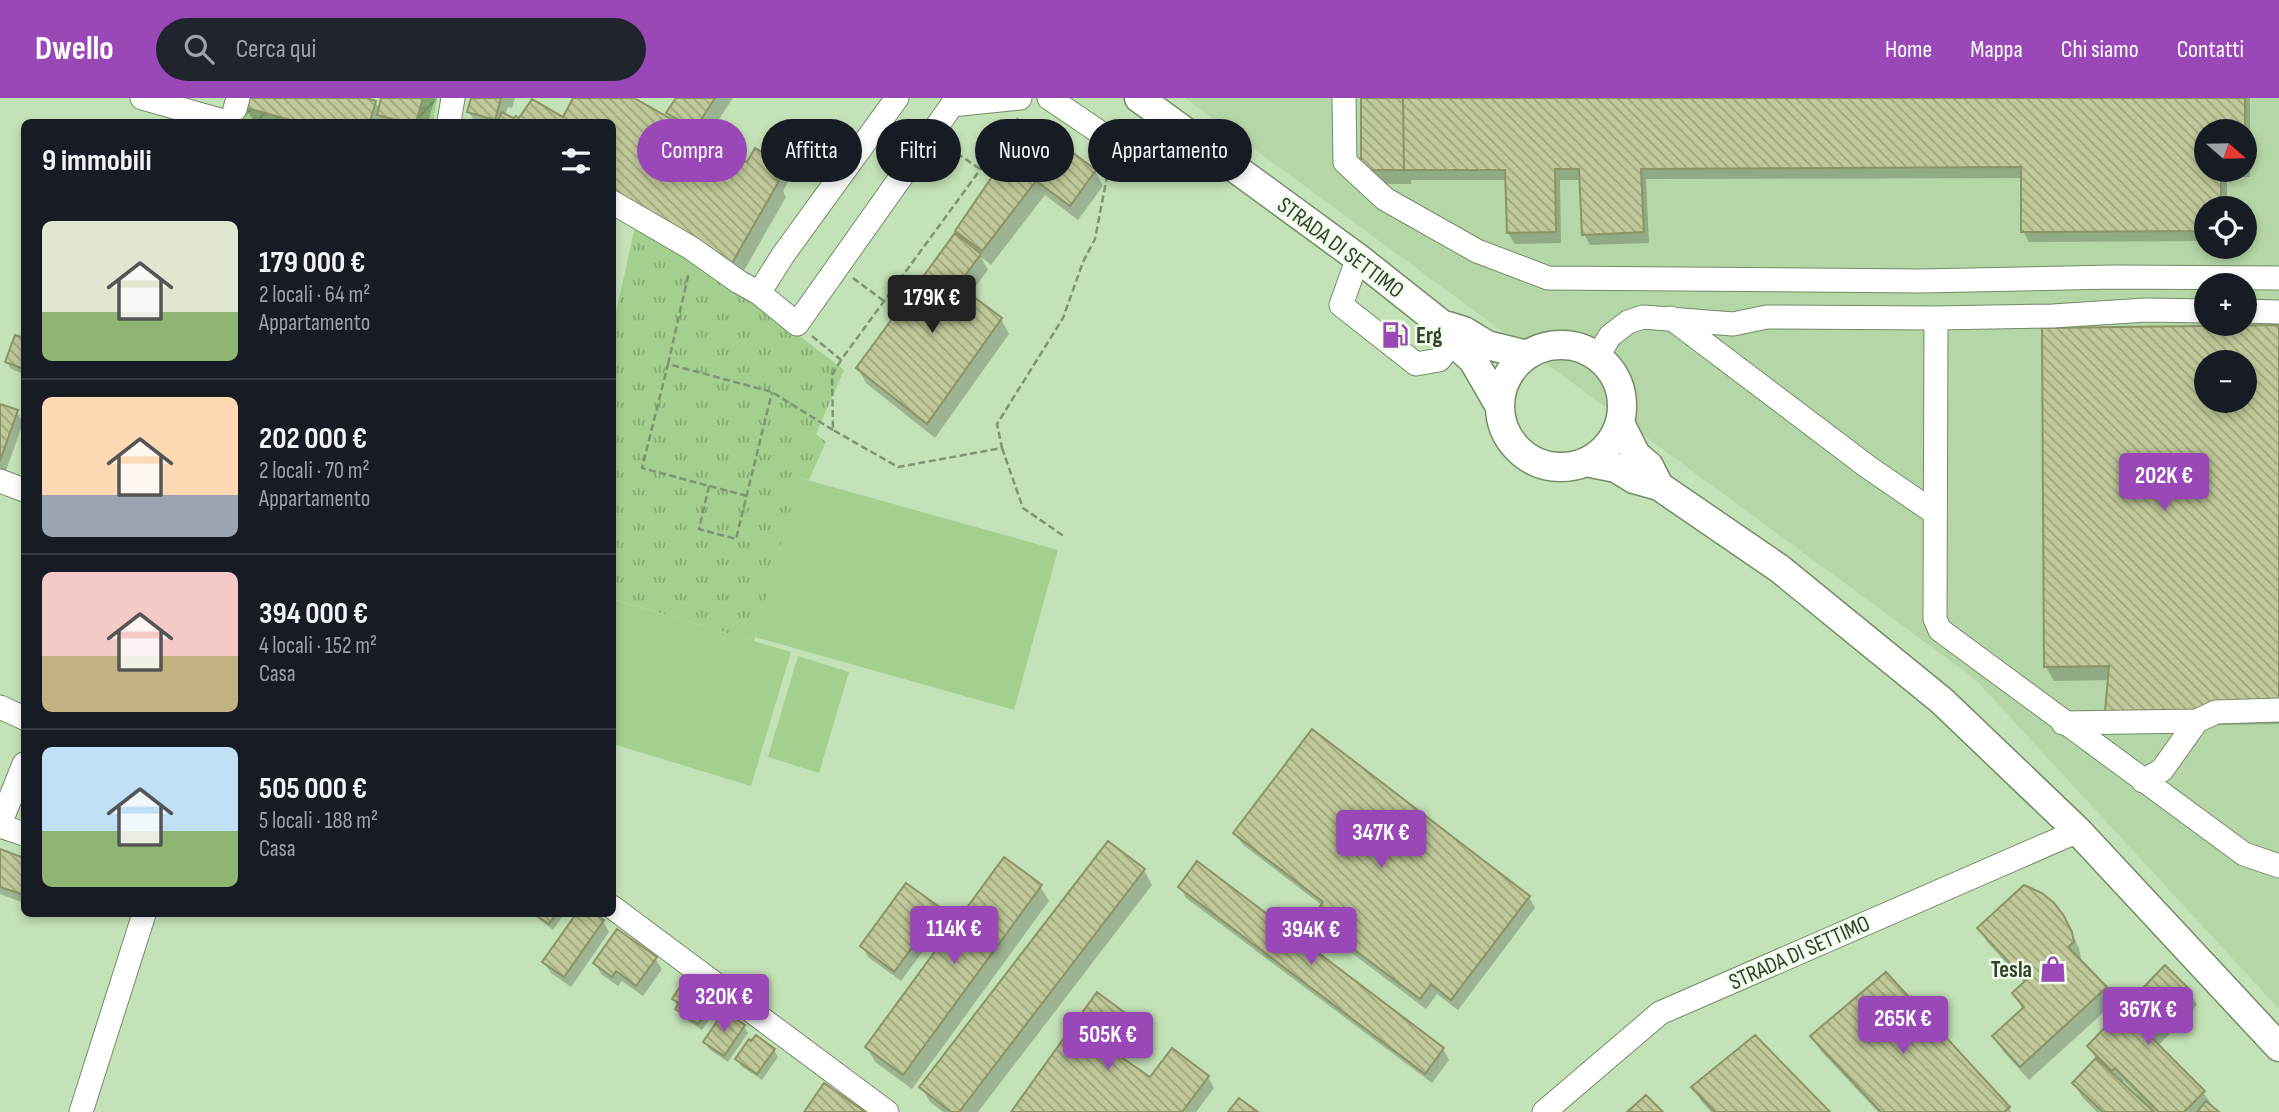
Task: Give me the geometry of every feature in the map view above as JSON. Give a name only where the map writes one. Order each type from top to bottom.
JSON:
[{"type":"main road","name":"STRADA DI SETTIMO","points":[[1149,102],[1358,258],[1447,332],[1473,360],[1499,405]]},
{"type":"main road","name":"STRADA DI SETTIMO","points":[[1447,332],[1464,331],[1487,345],[1527,355]]},
{"type":"main road","points":[[1561,345],[1580,348],[1597,356],[1611,370],[1620,388],[1622,408],[1616,435],[1597,455],[1574,466],[1553,467],[1533,461],[1516,448],[1500,418],[1499,405],[1504,385],[1513,369],[1527,355],[1542,348],[1561,345]]},
{"type":"main road","points":[[1620,423],[1636,455],[1649,466],[1659,486]]},
{"type":"main road","points":[[1586,462],[1616,468],[1634,479],[1659,486],[1780,569],[1942,701],[2078,831],[2279,1047]]},
{"type":"street","points":[[142,98],[242,113]]},
{"type":"street","points":[[759,293],[783,255],[897,98]]},
{"type":"street","points":[[1049,98],[1088,124]]},
{"type":"street","points":[[1345,98],[1345,162],[1385,199],[1477,251],[1548,278],[1920,281],[2113,277],[2279,278]]},
{"type":"street","points":[[616,204],[694,250],[759,293],[797,324],[942,101],[1023,105]]},
{"type":"street","points":[[1358,258],[1341,305],[1416,364],[1439,360],[1447,332]]},
{"type":"street","points":[[1597,356],[1610,336],[1628,322],[1643,317],[1733,324],[1767,317],[1936,318],[2053,316],[2146,310],[2194,311]]},
{"type":"street","points":[[2257,311],[2279,312]]},
{"type":"street","points":[[1671,318],[1868,467],[1935,513]]},
{"type":"street","points":[[1936,318],[1935,619],[1940,630],[2244,854],[2279,866]]},
{"type":"street","points":[[0,481],[21,489]]},
{"type":"street","points":[[0,707],[21,717]]},
{"type":"street","points":[[2063,723],[2197,721],[2216,712],[2279,710]]},
{"type":"street","points":[[2144,781],[2162,770],[2197,721]]},
{"type":"street","points":[[21,772],[0,825],[21,833]]},
{"type":"street","name":"STRADA DI SETTIMO","points":[[1544,1112],[1660,1013],[2078,831]]},
{"type":"street","points":[[616,910],[887,1112]]},
{"type":"street","points":[[81,1112],[143,917]]},
{"type":"path","points":[[833,430],[832,374],[1017,119],[1023,105]]},
{"type":"path","points":[[1065,537],[1023,508],[1002,449],[998,424],[1063,318],[1083,262],[1095,239],[1106,182]]},
{"type":"path","points":[[694,250],[642,468],[747,496]]},
{"type":"path","points":[[797,324],[841,360]]},
{"type":"path","points":[[668,365],[772,392],[898,467],[1002,449]]},
{"type":"path","points":[[709,486],[699,529],[736,539],[772,392]]},
{"type":"shaded area","points":[[1185,98],[2279,98],[2279,1009],[1975,679],[1252,147],[1252,119],[1214,119]]},
{"type":"green space","points":[[423,98],[437,98],[434,119],[417,119]]},
{"type":"green space","points":[[242,107],[287,119],[242,119],[239,118]]},
{"type":"green space","points":[[636,222],[701,260],[844,370],[816,434],[826,442],[809,480],[800,478],[754,641],[616,600],[616,312]]},
{"type":"green space","points":[[800,478],[1058,550],[1014,710],[755,637]]},
{"type":"green space","points":[[616,600],[791,652],[751,786],[616,745]]},
{"type":"green space","points":[[798,656],[849,672],[819,773],[768,757]]},
{"type":"building","points":[[246,98],[367,98],[376,101],[371,119],[287,119],[243,107]]},
{"type":"building","points":[[381,98],[423,98],[417,119],[392,119],[377,115]]},
{"type":"building","points":[[471,98],[501,98],[495,119],[467,112]]},
{"type":"building","points":[[573,98],[634,98],[671,119],[637,119],[637,182],[747,182],[747,162],[755,148],[761,152],[761,182],[778,182],[728,270],[616,200],[616,119],[498,119],[502,112],[519,118],[532,99],[563,117]]},
{"type":"building","points":[[676,98],[715,98],[701,119],[677,119],[666,113]]},
{"type":"building","points":[[1361,98],[1403,98],[1404,170],[1361,170]]},
{"type":"building","points":[[1403,98],[2245,98],[2245,119],[2194,119],[2194,182],[2221,182],[2221,196],[2194,196],[2194,231],[2021,232],[2021,167],[1641,169],[1644,232],[1582,235],[1579,169],[1555,169],[1556,232],[1507,233],[1505,170],[1404,170]]},
{"type":"building","points":[[1074,154],[1088,164],[1088,181],[1070,206],[1037,182],[1074,182]]},
{"type":"building","points":[[988,182],[1035,182],[982,251],[955,231]]},
{"type":"building","points":[[955,233],[981,254],[958,285],[1002,318],[927,424],[856,368]]},
{"type":"building","points":[[2257,325],[2279,325],[2279,709],[2105,712],[2109,666],[2044,667],[2042,328],[2194,326],[2194,336],[2257,336]]},
{"type":"building","points":[[15,335],[21,337],[21,368],[5,362]]},
{"type":"building","points":[[0,404],[18,410],[0,461]]},
{"type":"building","points":[[1312,729],[1530,896],[1451,1000],[1431,984],[1420,999],[1312,918],[1323,902],[1233,833]]},
{"type":"building","points":[[1108,841],[1145,869],[959,1112],[951,1112],[919,1087]]},
{"type":"building","points":[[0,849],[21,857],[21,894],[0,887]]},
{"type":"building","points":[[1004,857],[1042,885],[903,1075],[865,1047]]},
{"type":"building","points":[[1197,861],[1444,1048],[1425,1074],[1178,887]]},
{"type":"building","points":[[906,883],[941,908],[894,972],[860,946]]},
{"type":"building","name":"Tesla","points":[[2024,885],[2042,893],[2054,903],[2072,932],[2074,942],[2068,947],[2107,987],[2020,1067],[1992,1036],[2024,1007],[2012,993],[2026,980],[1977,928]]},
{"type":"building","points":[[538,917],[554,917],[549,924]]},
{"type":"building","points":[[574,917],[599,917],[604,920],[564,977],[542,962]]},
{"type":"building","points":[[617,929],[657,957],[636,986],[616,971],[612,977],[593,963]]},
{"type":"building","points":[[2165,965],[2190,990],[2148,1034],[2205,1091],[2184,1112],[2159,1112],[2115,1068],[2112,1071],[2087,1046]]},
{"type":"building","points":[[1886,972],[2010,1107],[2004,1112],[1881,1112],[1810,1036]]},
{"type":"building","points":[[684,981],[714,1002],[698,1024],[675,1009],[679,1003],[672,999]]},
{"type":"building","points":[[1097,992],[1133,1019],[1111,1050],[1150,1077],[1172,1048],[1209,1076],[1182,1112],[1011,1112]]},
{"type":"building","points":[[724,1011],[745,1025],[724,1056],[703,1042]]},
{"type":"building","points":[[756,1035],[775,1049],[757,1074],[735,1059],[749,1039],[751,1041]]},
{"type":"building","points":[[1755,1035],[1830,1112],[1715,1112],[1691,1087]]},
{"type":"building","points":[[2096,1058],[2154,1112],[2103,1112],[2072,1083]]},
{"type":"building","points":[[824,1083],[865,1112],[804,1112]]},
{"type":"building","points":[[1646,1095],[1663,1112],[1627,1112]]},
{"type":"building","points":[[1239,1098],[1258,1112],[1228,1112]]},
{"type":"building","points":[[2206,1101],[2219,1112],[2197,1112]]},
{"type":"place","name":"Erg","points":[[1395,335]]},
{"type":"place","name":"Tesla","points":[[2053,969]]}]
